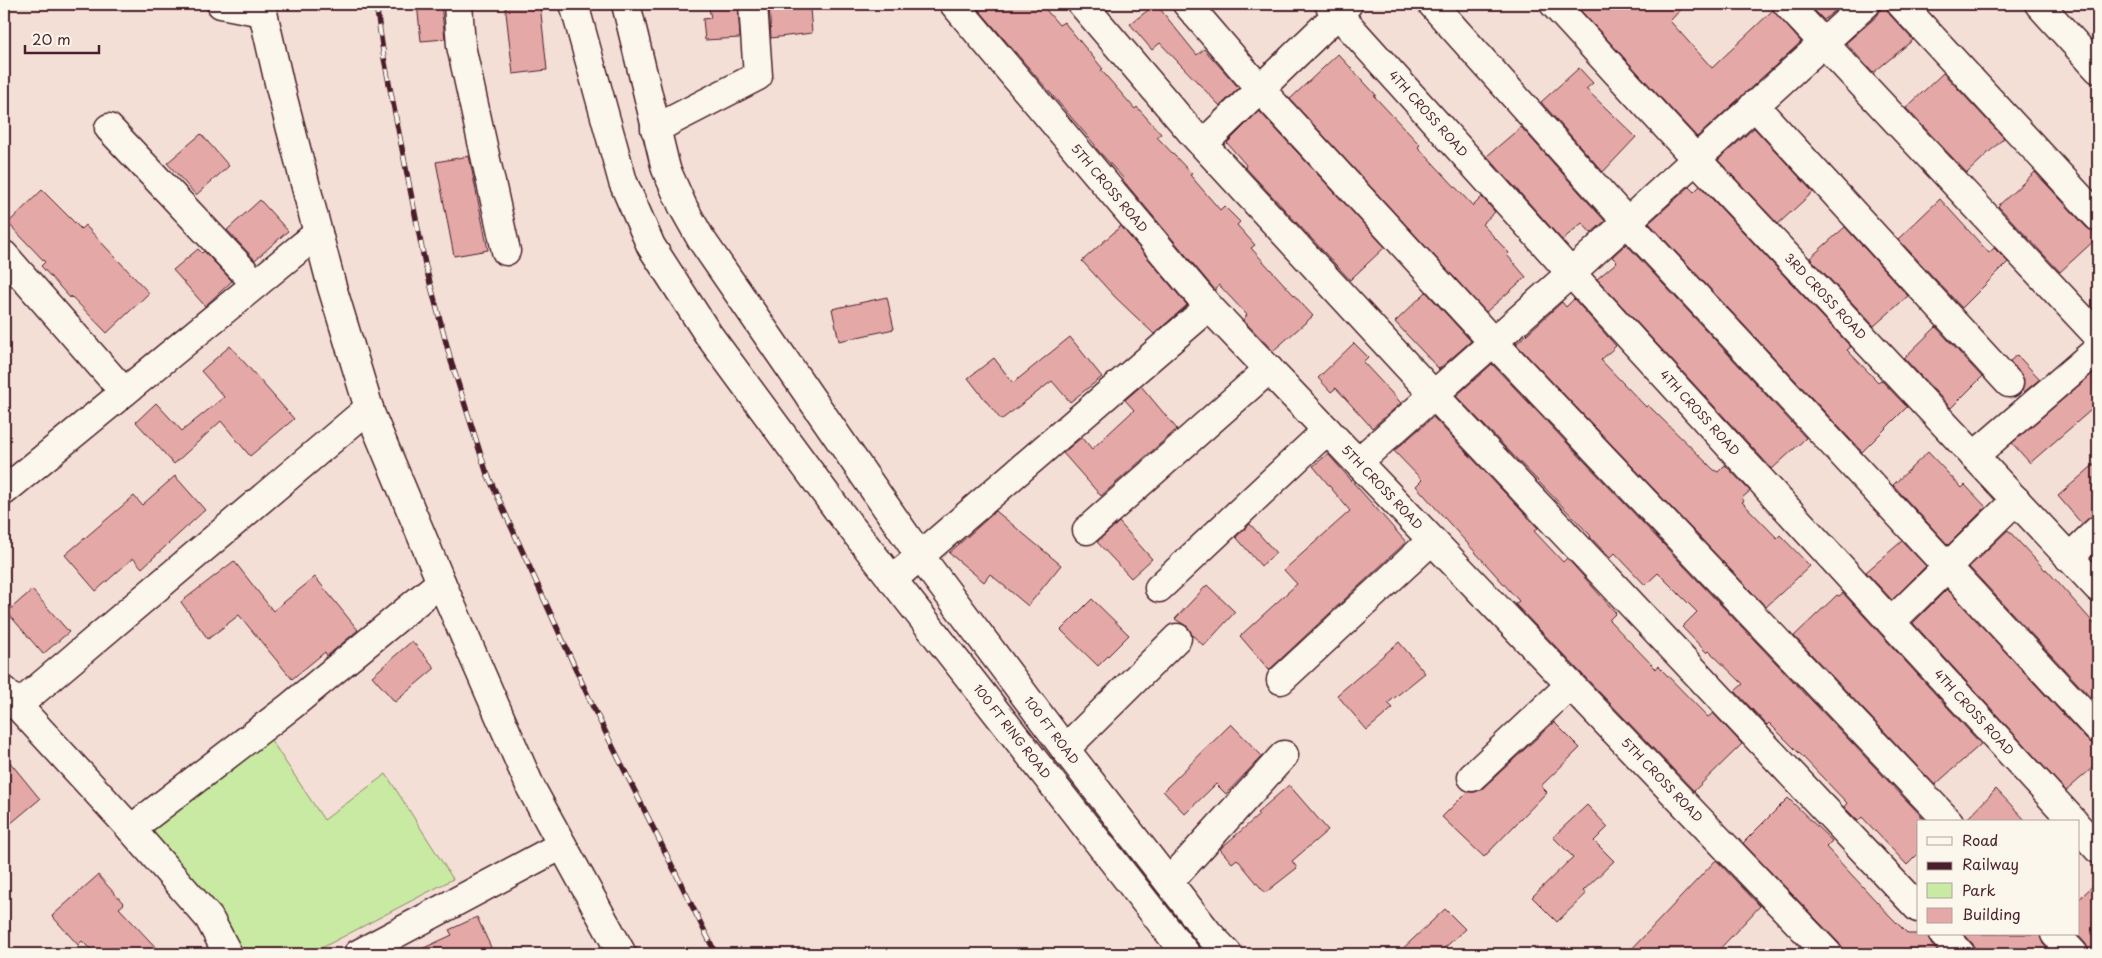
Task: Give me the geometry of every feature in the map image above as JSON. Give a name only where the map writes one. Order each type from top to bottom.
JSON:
[{"type":"street","points":[[221,4],[261,8],[332,287],[369,408],[441,582],[530,788],[622,954]]},
{"type":"street","points":[[458,4],[461,46],[506,251]]},
{"type":"street","name":"100 FT RING ROAD","points":[[574,4],[623,182],[651,246],[708,334],[838,509],[1186,954]]},
{"type":"street","name":"100 FT ROAD","points":[[626,4],[666,169],[683,207],[702,240],[920,556],[1065,750],[1210,934],[1228,954]]},
{"type":"street","points":[[656,129],[758,76],[753,4]]},
{"type":"street","name":"5TH CROSS ROAD","points":[[954,4],[1209,307],[1828,954]]},
{"type":"street","points":[[1082,4],[1203,144],[1434,394],[1917,907]]},
{"type":"street","points":[[1187,4],[1260,89],[1494,342],[1947,820]]},
{"type":"street","points":[[1432,4],[1627,222],[2098,729]]},
{"type":"street","name":"3RD CROSS ROAD","points":[[1554,4],[1696,159],[2098,588]]},
{"type":"street","points":[[1787,4],[2098,336]]},
{"type":"street","points":[[1358,462],[1571,273],[1822,42],[1866,4]]},
{"type":"street","points":[[1901,4],[2098,217]]},
{"type":"street","points":[[2039,4],[2098,69]]},
{"type":"street","points":[[1203,144],[1260,89],[1338,7]]},
{"type":"street","name":"4TH CROSS ROAD","points":[[1338,7],[1571,273],[2072,820]]},
{"type":"street","points":[[1754,105],[2009,384]]},
{"type":"street","points":[[109,128],[256,284]]},
{"type":"street","points":[[4,491],[318,233]]},
{"type":"street","points":[[4,255],[124,392]]},
{"type":"street","points":[[892,580],[1209,307]]},
{"type":"street","points":[[1974,456],[2098,349]]},
{"type":"street","points":[[1087,530],[1269,369]]},
{"type":"street","points":[[228,954],[209,918],[131,829],[10,698],[369,408]]},
{"type":"street","points":[[1158,588],[1327,430]]},
{"type":"street","points":[[1891,622],[2016,500]]},
{"type":"street","points":[[2069,558],[2098,530]]},
{"type":"street","points":[[1281,680],[1431,541]]},
{"type":"street","points":[[131,829],[291,706],[441,582]]},
{"type":"street","points":[[1065,750],[1177,638]]},
{"type":"street","points":[[1472,777],[1570,685]]},
{"type":"street","points":[[1169,882],[1284,755]]},
{"type":"street","points":[[2080,829],[2098,849]]},
{"type":"street","points":[[358,954],[562,845]]},
{"type":"street","points":[[1944,936],[1961,954]]},
{"type":"street","points":[[2057,936],[2074,954]]},
{"type":"green space","points":[[269,737],[324,820],[386,774],[453,879],[310,954],[243,954],[214,901],[148,832]]},
{"type":"building","points":[[417,4],[441,4],[445,39],[421,41]]},
{"type":"building","points":[[505,4],[540,4],[547,70],[513,74]]},
{"type":"building","points":[[708,4],[738,4],[740,38],[705,40],[703,19],[711,18]]},
{"type":"building","points":[[769,4],[805,4],[806,9],[810,8],[812,33],[771,38]]},
{"type":"building","points":[[974,4],[1041,4],[1059,25],[1064,22],[1103,69],[1101,70],[1135,109],[1137,107],[1161,134],[1157,137],[1192,174],[1190,175],[1220,210],[1224,206],[1240,222],[1237,225],[1255,245],[1251,248],[1313,316],[1273,351],[1243,320],[1247,315],[1219,285],[1215,290],[1123,178]]},
{"type":"building","points":[[1156,4],[1197,55],[1204,49],[1239,88],[1220,106],[1160,43],[1152,50],[1130,24]]},
{"type":"building","points":[[1589,4],[1686,4],[1670,21],[1712,68],[1773,10],[1801,42],[1697,137],[1581,11]]},
{"type":"building","points":[[1808,4],[1843,4],[1824,20]]},
{"type":"building","points":[[1881,4],[1886,4],[1890,15],[1913,40],[1873,73],[1846,43],[1877,16],[1881,9]]},
{"type":"building","points":[[1338,54],[1420,145],[1418,147],[1473,206],[1482,197],[1495,212],[1482,224],[1509,253],[1507,255],[1526,277],[1486,312],[1290,99]]},
{"type":"building","points":[[1579,68],[1593,83],[1586,89],[1636,137],[1603,172],[1541,102]]},
{"type":"building","points":[[1943,73],[2004,138],[1967,173],[1906,108]]},
{"type":"building","points":[[1259,111],[1385,247],[1350,280],[1245,167],[1246,165],[1227,143]]},
{"type":"building","points":[[1521,127],[1605,221],[1591,233],[1582,223],[1562,240],[1487,156]]},
{"type":"building","points":[[1754,128],[1813,192],[1778,224],[1718,160]]},
{"type":"building","points":[[201,134],[229,166],[196,195],[167,163]]},
{"type":"building","points":[[469,156],[488,250],[454,256],[436,162]]},
{"type":"building","points":[[2035,172],[2087,228],[2093,232],[2098,232],[2098,237],[2060,272],[1998,206]]},
{"type":"building","points":[[1700,186],[1851,347],[1847,350],[1878,382],[1881,380],[1907,407],[1862,452],[1649,223],[1689,187],[1694,192]]},
{"type":"building","points":[[42,190],[81,229],[85,225],[149,293],[107,333],[71,296],[70,298],[41,266],[45,262],[8,223]]},
{"type":"building","points":[[1940,199],[1989,253],[1994,248],[2008,262],[1962,308],[1898,239]]},
{"type":"building","points":[[260,200],[288,231],[255,260],[227,230]]},
{"type":"building","points":[[1121,226],[1187,305],[1154,334],[1115,297],[1082,261]]},
{"type":"building","points":[[1845,227],[1908,296],[1874,326],[1810,258]]},
{"type":"building","points":[[1626,244],[1806,438],[1772,469],[1597,279],[1617,262],[1612,257]]},
{"type":"building","points":[[198,249],[202,253],[204,251],[232,281],[205,306],[173,270]]},
{"type":"building","points":[[1426,292],[1471,341],[1439,369],[1395,322]]},
{"type":"building","points":[[887,297],[894,329],[839,341],[832,309]]},
{"type":"building","points":[[1574,299],[1616,346],[1601,360],[1646,407],[1648,405],[1714,470],[1718,472],[1725,465],[1750,491],[1742,498],[1744,501],[1742,502],[1777,538],[1780,535],[1810,566],[1766,607],[1516,344],[1562,302],[1566,307]]},
{"type":"building","points":[[1936,327],[1982,377],[1951,408],[1904,358]]},
{"type":"building","points":[[1070,337],[1102,377],[1070,402],[1052,381],[1001,420],[968,378],[994,358],[1013,383]]},
{"type":"building","points":[[1354,343],[1368,357],[1363,362],[1401,403],[1372,428],[1336,388],[1331,392],[1318,378]]},
{"type":"building","points":[[230,346],[294,419],[250,456],[221,421],[174,464],[136,422],[156,403],[182,431],[224,397],[201,371]]},
{"type":"building","points":[[2017,355],[2040,379],[2024,392],[2022,390],[2024,379],[2010,361]]},
{"type":"building","points":[[1492,364],[1925,820],[1917,820],[1917,855],[1907,865],[1862,817],[1858,821],[1844,807],[1847,803],[1735,691],[1743,684],[1709,651],[1707,653],[1682,627],[1697,612],[1658,573],[1645,585],[1615,553],[1610,558],[1456,396]]},
{"type":"building","points":[[2098,369],[2098,404],[2030,463],[2012,443]]},
{"type":"building","points":[[1141,386],[1177,429],[1101,496],[1063,453],[1082,437],[1092,449],[1134,410],[1125,400]]},
{"type":"building","points":[[1433,417],[1538,528],[1534,531],[1563,562],[1567,558],[1616,613],[1609,620],[1656,669],[1658,666],[1708,717],[1713,713],[1742,744],[1694,791],[1515,604],[1519,601],[1416,486],[1422,480],[1394,451]]},
{"type":"building","points":[[1928,452],[1962,488],[1965,485],[1986,507],[1948,545],[1893,485]]},
{"type":"building","points":[[1328,454],[1406,542],[1269,670],[1240,636],[1297,584],[1284,570],[1350,511],[1313,466]]},
{"type":"building","points":[[2098,461],[2098,515],[2094,515],[2082,524],[2058,496]]},
{"type":"building","points":[[175,476],[205,510],[142,568],[133,558],[96,591],[65,555],[134,496],[142,505]]},
{"type":"building","points":[[996,511],[1061,565],[1028,606],[990,574],[984,582],[949,553]]},
{"type":"building","points":[[1119,522],[1152,559],[1131,578],[1097,542]]},
{"type":"building","points":[[1250,524],[1276,553],[1261,566],[1236,537]]},
{"type":"building","points":[[2008,530],[2046,569],[2098,628],[2098,692],[2091,698],[1969,567]]},
{"type":"building","points":[[1902,541],[1926,566],[1892,600],[1866,572]]},
{"type":"building","points":[[234,561],[273,611],[315,577],[358,630],[327,656],[325,652],[292,679],[239,615],[208,639],[181,602]]},
{"type":"building","points":[[1207,585],[1235,612],[1204,646],[1192,635],[1188,627],[1175,619]]},
{"type":"building","points":[[1947,589],[2087,740],[2093,744],[2098,744],[2098,763],[2066,791],[1913,623]]},
{"type":"building","points":[[32,590],[69,632],[43,654],[7,612]]},
{"type":"building","points":[[1843,593],[1981,744],[1935,785],[1794,636],[1837,595],[1839,596]]},
{"type":"building","points":[[1092,599],[1129,635],[1098,666],[1061,630]]},
{"type":"building","points":[[412,641],[435,668],[395,702],[372,676]]},
{"type":"building","points":[[1399,642],[1425,673],[1388,703],[1393,708],[1367,730],[1337,695]]},
{"type":"building","points":[[1554,722],[1580,748],[1541,786],[1547,792],[1484,857],[1442,817],[1467,792],[1475,792],[1483,788]]},
{"type":"building","points":[[1231,724],[1262,756],[1226,794],[1216,784],[1185,814],[1163,791]]},
{"type":"building","points":[[4,755],[40,799],[4,829]]},
{"type":"building","points":[[1289,785],[1328,830],[1292,861],[1297,868],[1265,893],[1237,859],[1232,863],[1220,849],[1259,815],[1257,813]]},
{"type":"building","points":[[1996,789],[2025,820],[1966,820]]},
{"type":"building","points":[[1788,798],[1832,841],[1826,847],[1889,915],[1908,934],[1929,936],[1931,944],[1940,954],[1843,954],[1839,943],[1743,843]]},
{"type":"building","points":[[1587,805],[1608,827],[1594,841],[1614,861],[1583,891],[1586,894],[1557,922],[1532,897],[1573,857],[1553,837]]},
{"type":"building","points":[[1716,860],[1760,906],[1715,954],[1627,954]]},
{"type":"building","points":[[98,875],[124,904],[119,908],[162,954],[95,954],[82,941],[78,945],[52,916]]},
{"type":"building","points":[[2098,881],[2098,954],[2089,954],[2086,944],[2079,936],[2080,898]]},
{"type":"building","points":[[1445,909],[1465,929],[1438,954],[1397,954]]},
{"type":"building","points":[[477,917],[494,954],[411,954],[452,935],[449,930]]},
{"type":"building","points":[[1966,936],[2041,936],[2043,944],[2053,954],[1976,954],[1973,944]]},
{"type":"railway","points":[[376,4],[384,58],[425,264],[451,361],[486,471],[593,707],[716,954]]}]
